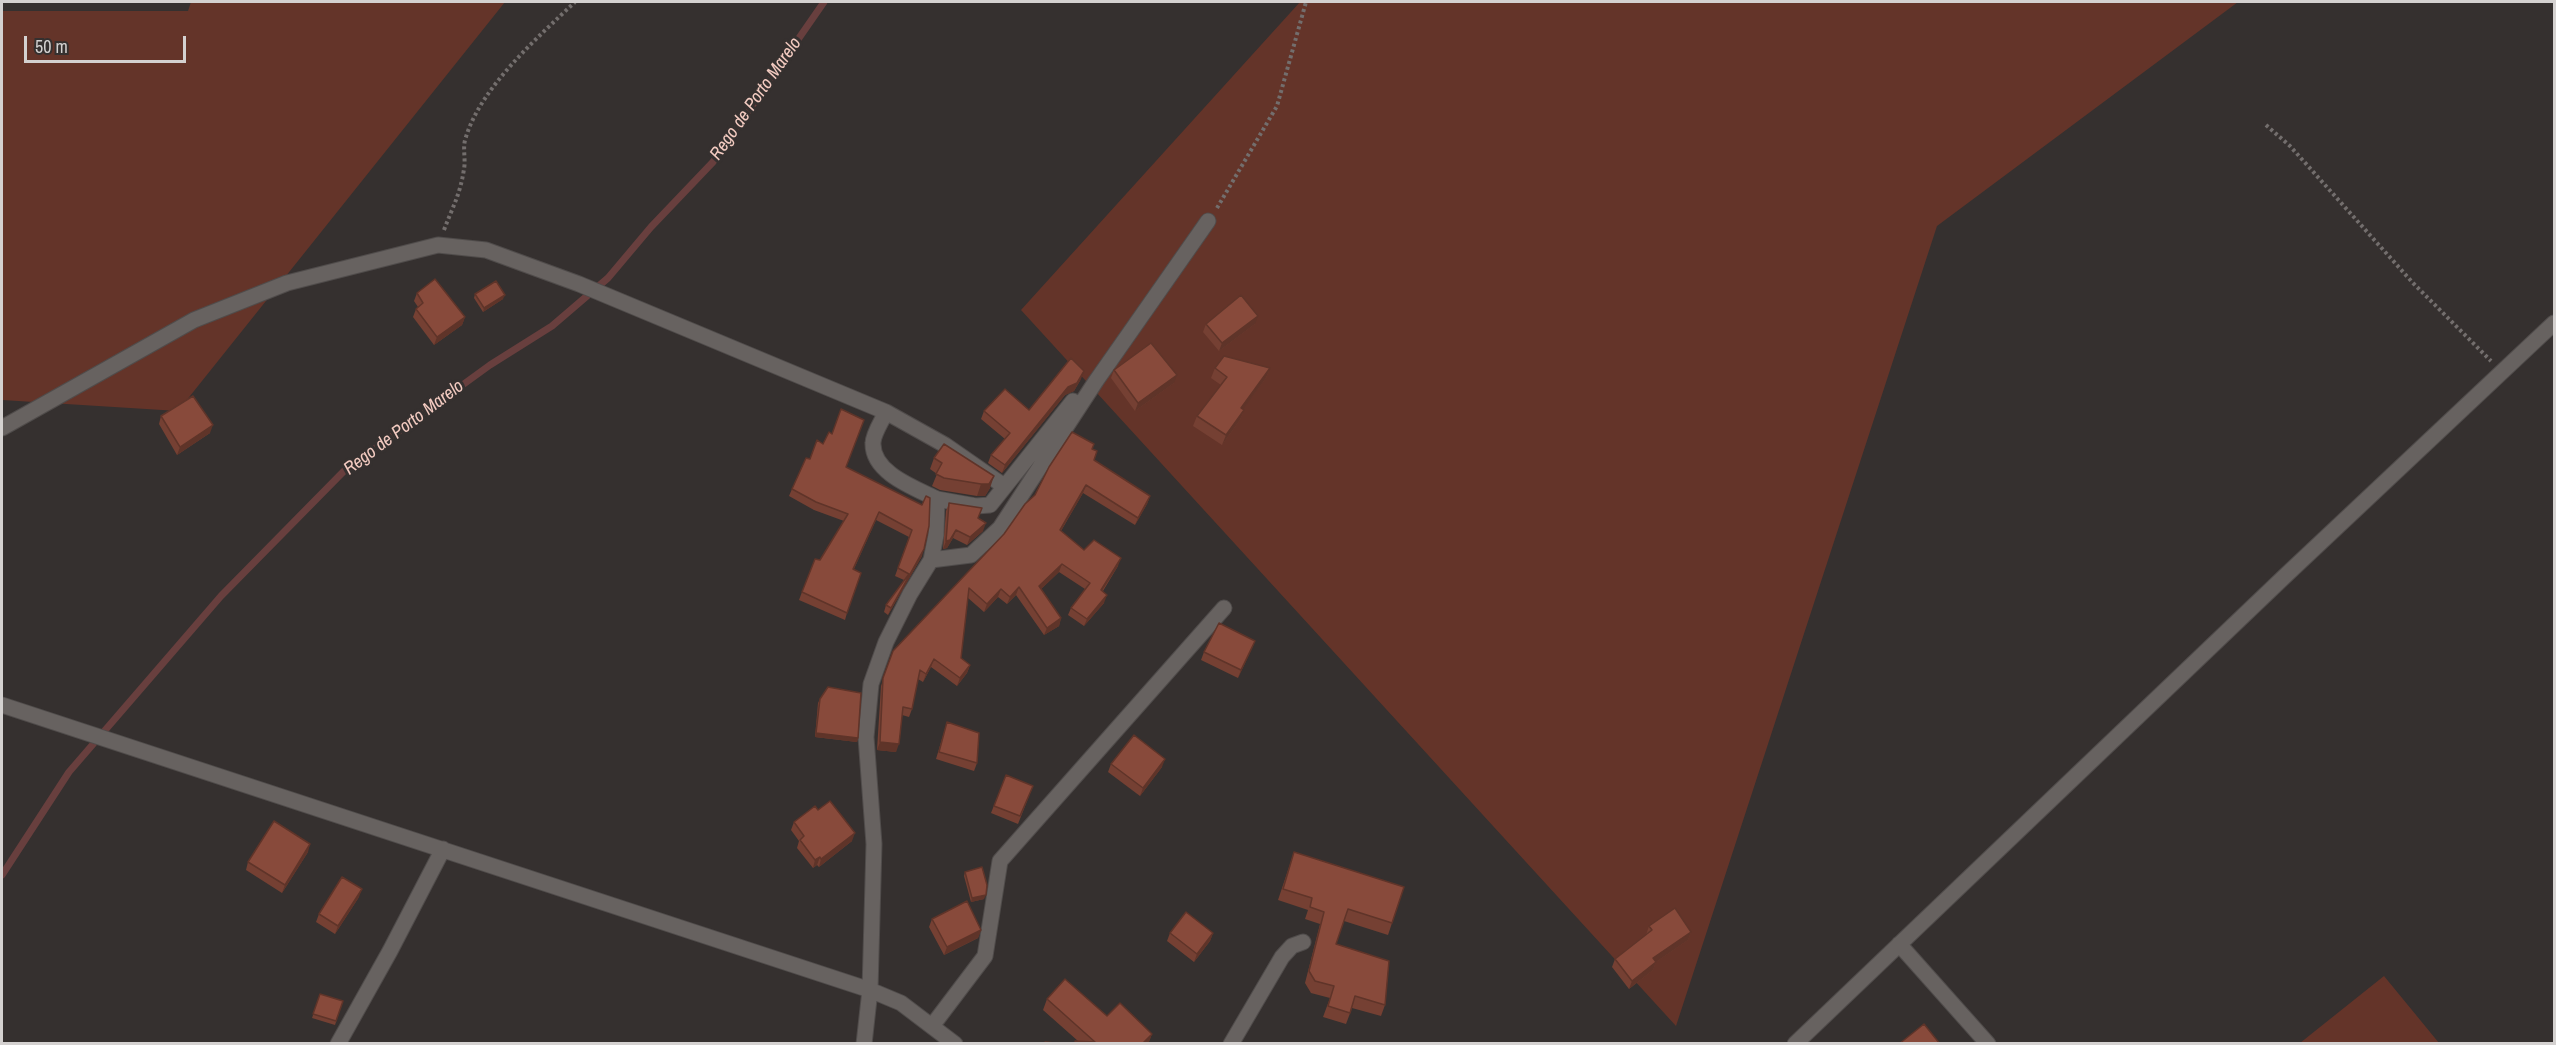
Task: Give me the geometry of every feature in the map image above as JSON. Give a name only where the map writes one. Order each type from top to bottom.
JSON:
[{"type":"street","points":[[931,560],[970,555],[1000,528],[1096,381],[1208,221]]},
{"type":"street","points":[[2,428],[194,320],[287,283],[438,245],[486,250],[579,284],[886,412],[945,445],[1004,486]]},
{"type":"street","points":[[1795,1044],[2554,323]]},
{"type":"street","points":[[886,412],[873,442],[879,464],[908,484],[937,499],[976,506],[990,505],[1078,394],[1096,381]]},
{"type":"street","points":[[864,1044],[870,990],[874,844],[866,737],[871,684],[886,642],[910,594],[931,560],[936,535],[937,499]]},
{"type":"street","points":[[932,1026],[985,956],[1000,861],[1224,608]]},
{"type":"street","points":[[2,705],[870,990],[901,1003],[955,1044]]},
{"type":"street","points":[[338,1044],[443,849]]},
{"type":"street","points":[[1231,1044],[1282,957],[1292,946],[1303,942]]},
{"type":"street","points":[[1899,944],[1988,1044]]},
{"type":"path","points":[[438,245],[458,199],[465,166],[465,138],[476,114],[496,83],[530,45],[575,2]]},
{"type":"path","points":[[1208,221],[1277,106],[1306,2]]},
{"type":"path","points":[[2266,125],[2290,146],[2413,283],[2503,372]]},
{"type":"shaded area","points":[[191,2],[505,2],[178,411],[2,400],[2,11],[188,11]]},
{"type":"shaded area","points":[[1300,2],[2238,2],[1937,226],[1676,1026],[1021,310]]},
{"type":"shaded area","points":[[2384,976],[2439,1043],[2300,1043]]},
{"type":"building","points":[[435,279],[465,317],[437,337],[416,309],[423,303],[417,293]]},
{"type":"building","points":[[496,281],[505,295],[484,308],[475,294]]},
{"type":"building","points":[[1241,295],[1258,316],[1222,343],[1206,324]]},
{"type":"building","points":[[1151,343],[1177,375],[1138,403],[1114,370]]},
{"type":"building","points":[[1224,356],[1270,368],[1241,408],[1244,410],[1226,435],[1197,416],[1227,377],[1215,368]]},
{"type":"building","points":[[1071,358],[1084,371],[1077,383],[1068,387],[1005,465],[991,455],[1010,433],[984,411],[1005,389],[1029,410]]},
{"type":"building","points":[[193,396],[213,425],[180,447],[161,416]]},
{"type":"building","points":[[841,409],[864,420],[846,467],[922,505],[926,496],[930,498],[929,526],[924,549],[891,608],[886,605],[909,574],[898,568],[912,530],[879,512],[853,569],[861,573],[847,613],[802,592],[815,559],[820,560],[848,514],[816,502],[792,489],[806,458],[810,459],[817,440],[823,444],[829,432],[832,434]]},
{"type":"building","points":[[1072,432],[1094,444],[1092,449],[1097,451],[1094,460],[1150,496],[1138,518],[1086,485],[1060,530],[1084,550],[1094,540],[1121,558],[1101,590],[1107,595],[1087,619],[1071,608],[1090,583],[1062,564],[1039,586],[1061,618],[1047,628],[1019,587],[1010,597],[1001,589],[987,604],[969,588],[961,658],[970,665],[960,678],[934,659],[926,674],[920,670],[912,709],[903,707],[899,744],[880,742],[883,678],[893,651],[1004,534],[1025,504],[1035,495],[1049,467]]},
{"type":"building","points":[[944,444],[994,476],[989,484],[944,478],[936,474],[942,463],[934,458]]},
{"type":"building","points":[[949,503],[982,508],[978,518],[986,523],[970,537],[956,530],[950,540],[946,541]]},
{"type":"building","points":[[1219,623],[1255,641],[1241,670],[1204,652]]},
{"type":"building","points":[[828,687],[861,693],[858,738],[816,733],[820,699]]},
{"type":"building","points":[[947,722],[979,733],[977,763],[939,752]]},
{"type":"building","points":[[1134,735],[1165,759],[1143,788],[1111,764]]},
{"type":"building","points":[[1006,775],[1033,786],[1020,816],[994,806]]},
{"type":"building","points":[[830,801],[855,833],[821,859],[820,857],[815,860],[800,840],[804,836],[794,822],[815,806],[818,810]]},
{"type":"building","points":[[274,821],[310,844],[285,885],[248,862]]},
{"type":"building","points":[[1294,852],[1404,887],[1392,923],[1348,909],[1336,944],[1389,961],[1385,1005],[1355,996],[1350,1013],[1328,1006],[1334,986],[1315,981],[1309,971],[1324,912],[1310,907],[1312,898],[1283,889]]},
{"type":"building","points":[[982,867],[987,885],[986,895],[972,898],[965,872]]},
{"type":"building","points":[[342,877],[362,889],[338,926],[319,914]]},
{"type":"building","points":[[967,901],[981,930],[947,947],[932,919]]},
{"type":"building","points":[[1675,908],[1691,932],[1653,958],[1656,962],[1632,981],[1615,959],[1652,930],[1649,926]]},
{"type":"building","points":[[1186,912],[1213,933],[1197,954],[1170,933]]},
{"type":"building","points":[[1065,979],[1107,1016],[1120,1003],[1152,1034],[1142,1044],[1078,1044],[1075,1041],[1095,1042],[1047,999]]},
{"type":"building","points":[[320,994],[343,1001],[336,1021],[313,1014]]},
{"type":"building","points":[[1924,1024],[1940,1044],[1899,1044]]},
{"type":"waterway","name":"Rego de Porto Marelo","points":[[2,875],[69,772],[221,596],[344,471],[490,365],[552,326],[608,278],[651,227],[713,162],[824,2]]}]
